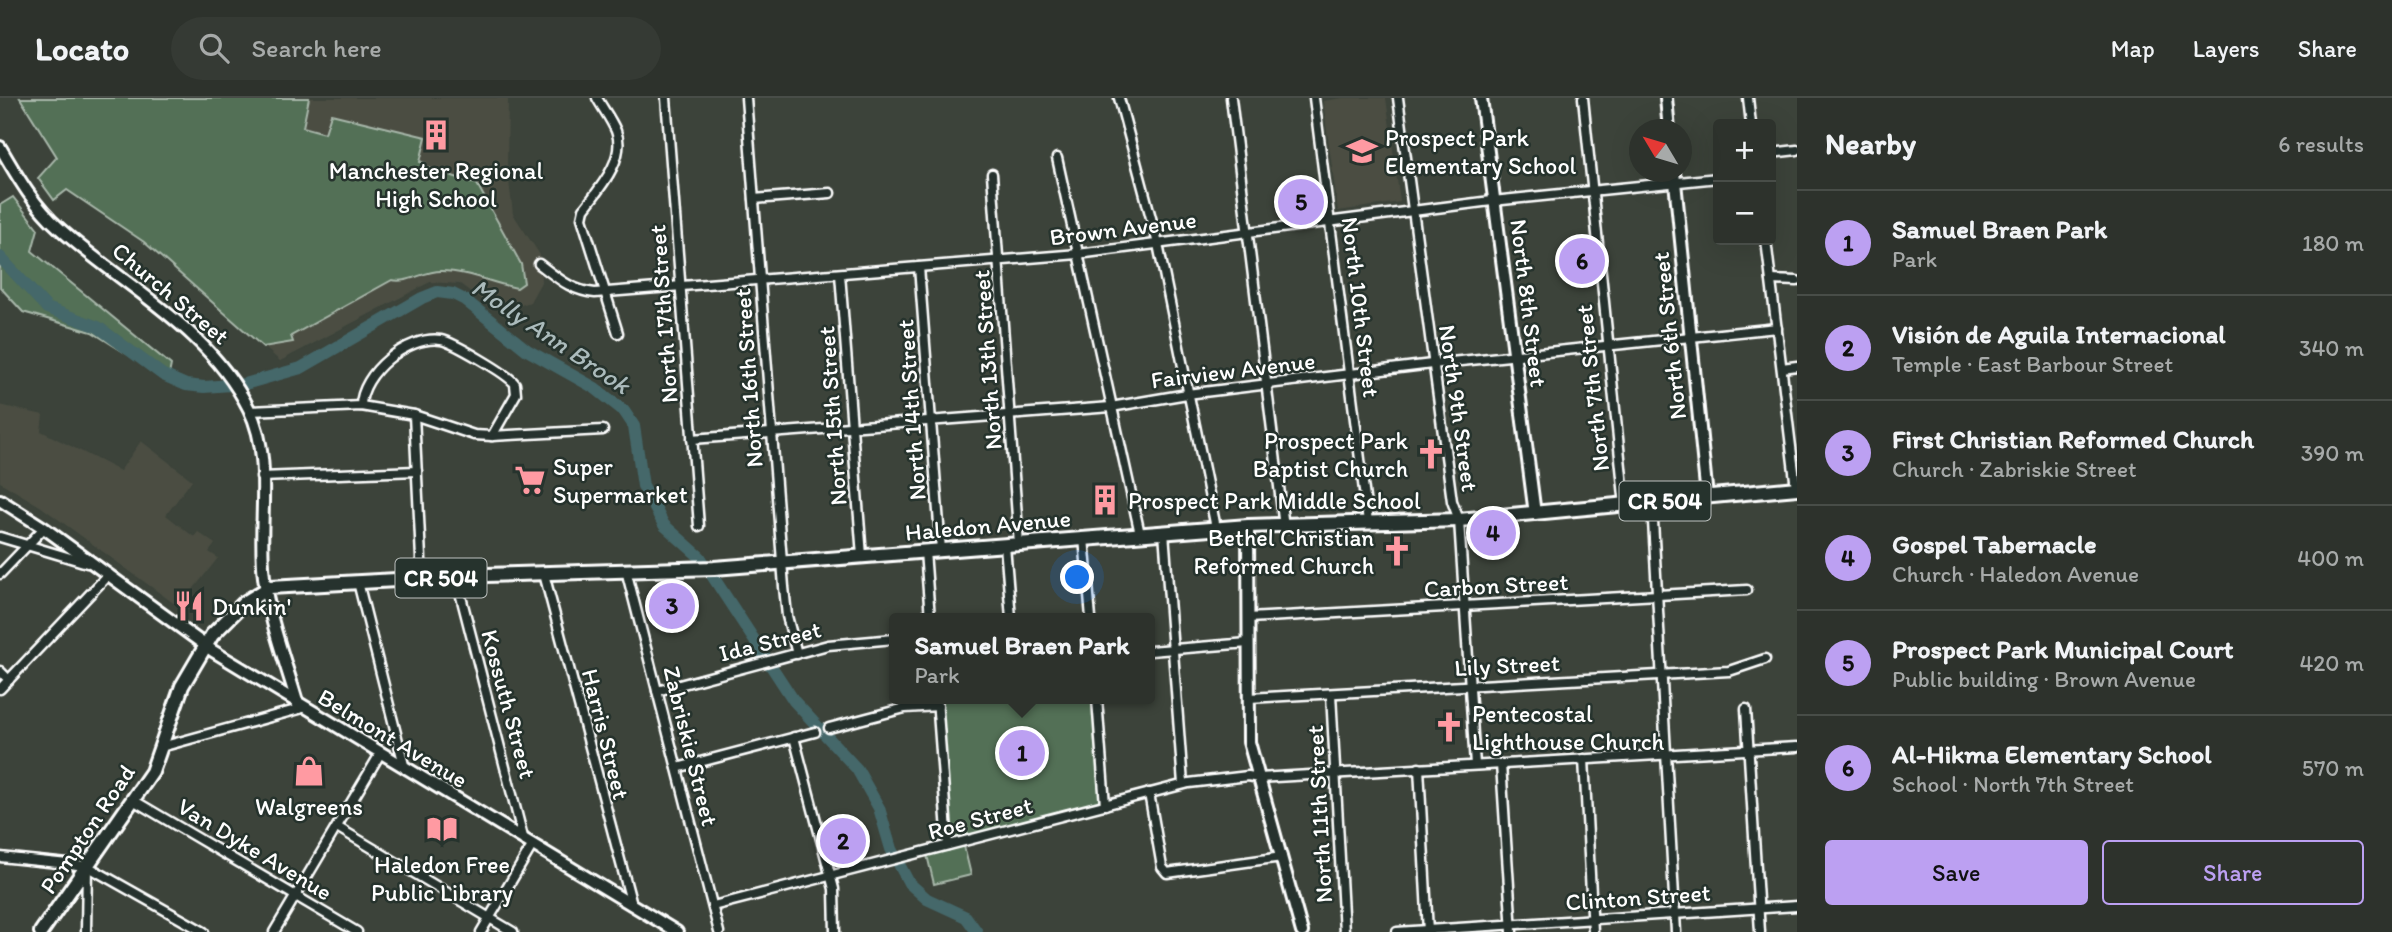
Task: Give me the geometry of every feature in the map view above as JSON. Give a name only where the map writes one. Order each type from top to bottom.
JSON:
[{"type":"main road","name":"Haledon Avenue","points":[[205,646],[230,614],[266,589],[279,586],[707,568],[1216,528],[1459,520],[1797,488]]},
{"type":"main road","name":"CR 504","points":[[161,747],[182,686],[205,646]]},
{"type":"main road","name":"Pompton Road","points":[[41,932],[134,800],[152,772],[161,747]]},
{"type":"street","points":[[597,98],[617,132],[618,147],[616,160],[583,209],[582,218],[618,333]]},
{"type":"street","name":"North 17th Street","points":[[666,98],[699,526]]},
{"type":"street","name":"North 16th Street","points":[[746,98],[782,562],[787,616],[797,654]]},
{"type":"street","points":[[1119,98],[1158,244],[1216,528]]},
{"type":"street","points":[[1231,98],[1269,385],[1284,527]]},
{"type":"street","name":"North 10th Street","points":[[1314,98],[1368,522]]},
{"type":"street","name":"North 9th Street","points":[[1398,98],[1432,364],[1452,501],[1459,520],[1475,765]]},
{"type":"street","name":"North 8th Street","points":[[1481,98],[1535,514]]},
{"type":"street","name":"North 7th Street","points":[[1583,98],[1625,506]]},
{"type":"street","points":[[1666,98],[1668,119]]},
{"type":"street","points":[[1748,98],[1750,119]]},
{"type":"street","name":"Church Street","points":[[0,146],[34,203],[58,227],[185,327],[228,373],[242,396],[250,411],[261,450],[262,563],[266,589],[301,707]]},
{"type":"street","points":[[1776,152],[1797,150]]},
{"type":"street","points":[[1057,158],[1140,534]]},
{"type":"street","name":"North 13th Street","points":[[992,174],[1019,544]]},
{"type":"street","name":"Brown Avenue","points":[[1692,177],[1713,178]]},
{"type":"street","name":"Brown Avenue","points":[[539,264],[579,292],[605,292],[1078,254],[1592,191],[1645,182]]},
{"type":"street","name":"North 6th Street","points":[[1675,182],[1707,497]]},
{"type":"street","points":[[754,199],[830,193]]},
{"type":"street","points":[[1767,245],[1797,488]]},
{"type":"street","name":"North 14th Street","points":[[919,267],[941,550]]},
{"type":"street","name":"North 15th Street","points":[[840,274],[862,556]]},
{"type":"street","points":[[1771,280],[1797,281]]},
{"type":"street","name":"Fairview Avenue","points":[[692,439],[1111,407],[1187,394],[1515,354],[1777,328]]},
{"type":"street","points":[[361,406],[364,387],[392,358],[415,343],[444,340],[515,384],[516,394],[492,436]]},
{"type":"street","points":[[1782,368],[1797,366]]},
{"type":"street","points":[[250,411],[361,406],[414,415],[474,435],[492,436],[603,430]]},
{"type":"street","points":[[414,415],[422,579]]},
{"type":"street","points":[[261,477],[417,471]]},
{"type":"street","name":"Belmont Avenue","points":[[0,500],[97,565],[205,646],[301,707],[677,932]]},
{"type":"street","points":[[1652,502],[1676,932]]},
{"type":"street","points":[[1248,526],[1249,742],[1302,932]]},
{"type":"street","points":[[0,574],[44,528]]},
{"type":"street","points":[[1164,532],[1183,784]]},
{"type":"street","name":"Belmont Avenue","points":[[0,537],[97,565]]},
{"type":"street","points":[[1084,538],[1091,613]]},
{"type":"street","points":[[1005,545],[1011,613]]},
{"type":"street","points":[[925,551],[930,613]]},
{"type":"street","name":"Zabriskie Street","points":[[626,570],[719,932]]},
{"type":"street","points":[[0,690],[109,574]]},
{"type":"street","name":"Harris Street","points":[[544,574],[632,905]]},
{"type":"street","name":"Kossuth Street","points":[[456,577],[528,844]]},
{"type":"street","points":[[358,582],[405,770]]},
{"type":"street","name":"Carbon Street","points":[[1248,618],[1747,590]]},
{"type":"street","name":"Ida Street","points":[[657,691],[840,643],[889,639]]},
{"type":"street","points":[[1155,651],[1248,643]]},
{"type":"street","name":"Lily Street","points":[[1249,698],[1729,671],[1765,659]]},
{"type":"street","points":[[0,671],[9,680]]},
{"type":"street","name":"North 11th Street","points":[[1331,694],[1344,932]]},
{"type":"street","points":[[829,728],[926,704]]},
{"type":"street","points":[[937,704],[948,845]]},
{"type":"street","points":[[1097,704],[1105,805]]},
{"type":"street","points":[[161,747],[301,707]]},
{"type":"street","points":[[1746,709],[1760,932]]},
{"type":"street","points":[[677,768],[815,732]]},
{"type":"street","points":[[794,737],[834,889],[835,932]]},
{"type":"street","name":"Roe Street","points":[[713,906],[1183,784],[1248,776],[1259,778],[1797,747]]},
{"type":"street","points":[[274,932],[380,754]]},
{"type":"street","points":[[1584,759],[1593,932]]},
{"type":"street","points":[[1501,764],[1512,928]]},
{"type":"street","points":[[1419,768],[1428,931]]},
{"type":"street","points":[[1149,793],[1162,867],[1167,873],[1282,857]]},
{"type":"street","name":"Van Dyke Avenue","points":[[134,800],[357,932]]},
{"type":"street","points":[[337,827],[513,932]]},
{"type":"street","points":[[481,932],[528,844]]},
{"type":"street","points":[[0,857],[87,866],[204,932]]},
{"type":"street","points":[[86,932],[87,866]]},
{"type":"street","name":"Clinton Street","points":[[1397,932],[1512,928],[1592,919],[1797,906]]},
{"type":"shaded area","points":[[263,98],[508,98],[507,164],[513,214],[540,255],[541,282],[530,302],[515,307],[493,308],[460,284],[430,282],[280,361],[144,242]]},
{"type":"shaded area","name":"Prospect Park Elementary School","points":[[1386,98],[1400,202],[1338,211],[1323,101]]},
{"type":"shaded area","points":[[0,405],[43,415],[41,431],[120,471],[141,441],[192,480],[166,515],[194,537],[198,532],[215,544],[209,552],[218,558],[179,607],[40,506],[0,482]]},
{"type":"green space","points":[[20,98],[309,98],[303,127],[325,133],[331,114],[426,137],[420,162],[425,163],[425,167],[477,184],[521,264],[524,283],[517,288],[470,275],[441,271],[404,280],[392,280],[291,336],[293,342],[263,347],[144,242],[67,190],[54,200],[38,178],[57,157]]},
{"type":"green space","points":[[13,197],[38,229],[32,251],[171,365],[168,380],[92,332],[23,312],[0,287],[0,205]]},
{"type":"green space","points":[[937,704],[1098,704],[1107,805],[948,845]]},
{"type":"green space","points":[[964,846],[971,875],[934,884],[927,855]]},
{"type":"waterway","name":"Molly Ann Brook","points":[[0,257],[47,308],[98,327],[163,375],[186,385],[204,387],[245,384],[301,368],[437,292],[453,294],[465,300],[527,350],[595,388],[624,411],[634,426],[643,486],[664,525],[700,557],[794,701],[857,769],[879,808],[891,849],[909,883],[927,899],[966,917],[977,932]]},
{"type":"place","name":"Manchester Regional High School","points":[[436,135]]},
{"type":"place","name":"Prospect Park Elementary School","points":[[1362,151]]},
{"type":"place","name":"Prospect Park Municipal Court","points":[[1301,202]]},
{"type":"place","name":"Al-Hikma Elementary School","points":[[1582,261]]},
{"type":"place","name":"Prospect Park Baptist Church","points":[[1431,454]]},
{"type":"place","name":"Super Supermarket","points":[[530,480]]},
{"type":"place","name":"Prospect Park Middle School","points":[[1105,500]]},
{"type":"place","name":"Gospel Tabernacle","points":[[1493,533]]},
{"type":"place","name":"Bethel Christian Reformed Church","points":[[1397,551]]},
{"type":"place","name":"Dunkin'","points":[[189,606]]},
{"type":"place","name":"First Christian Reformed Church","points":[[672,606]]},
{"type":"place","name":"Pentecostal Lighthouse Church","points":[[1449,727]]},
{"type":"place","name":"Samuel Braen Park","points":[[1022,753]]},
{"type":"place","name":"Walgreens","points":[[309,771]]},
{"type":"place","name":"Haledon Free Public Library","points":[[442,829]]},
{"type":"place","name":"Visión de Aguila Internacional","points":[[843,841]]}]
